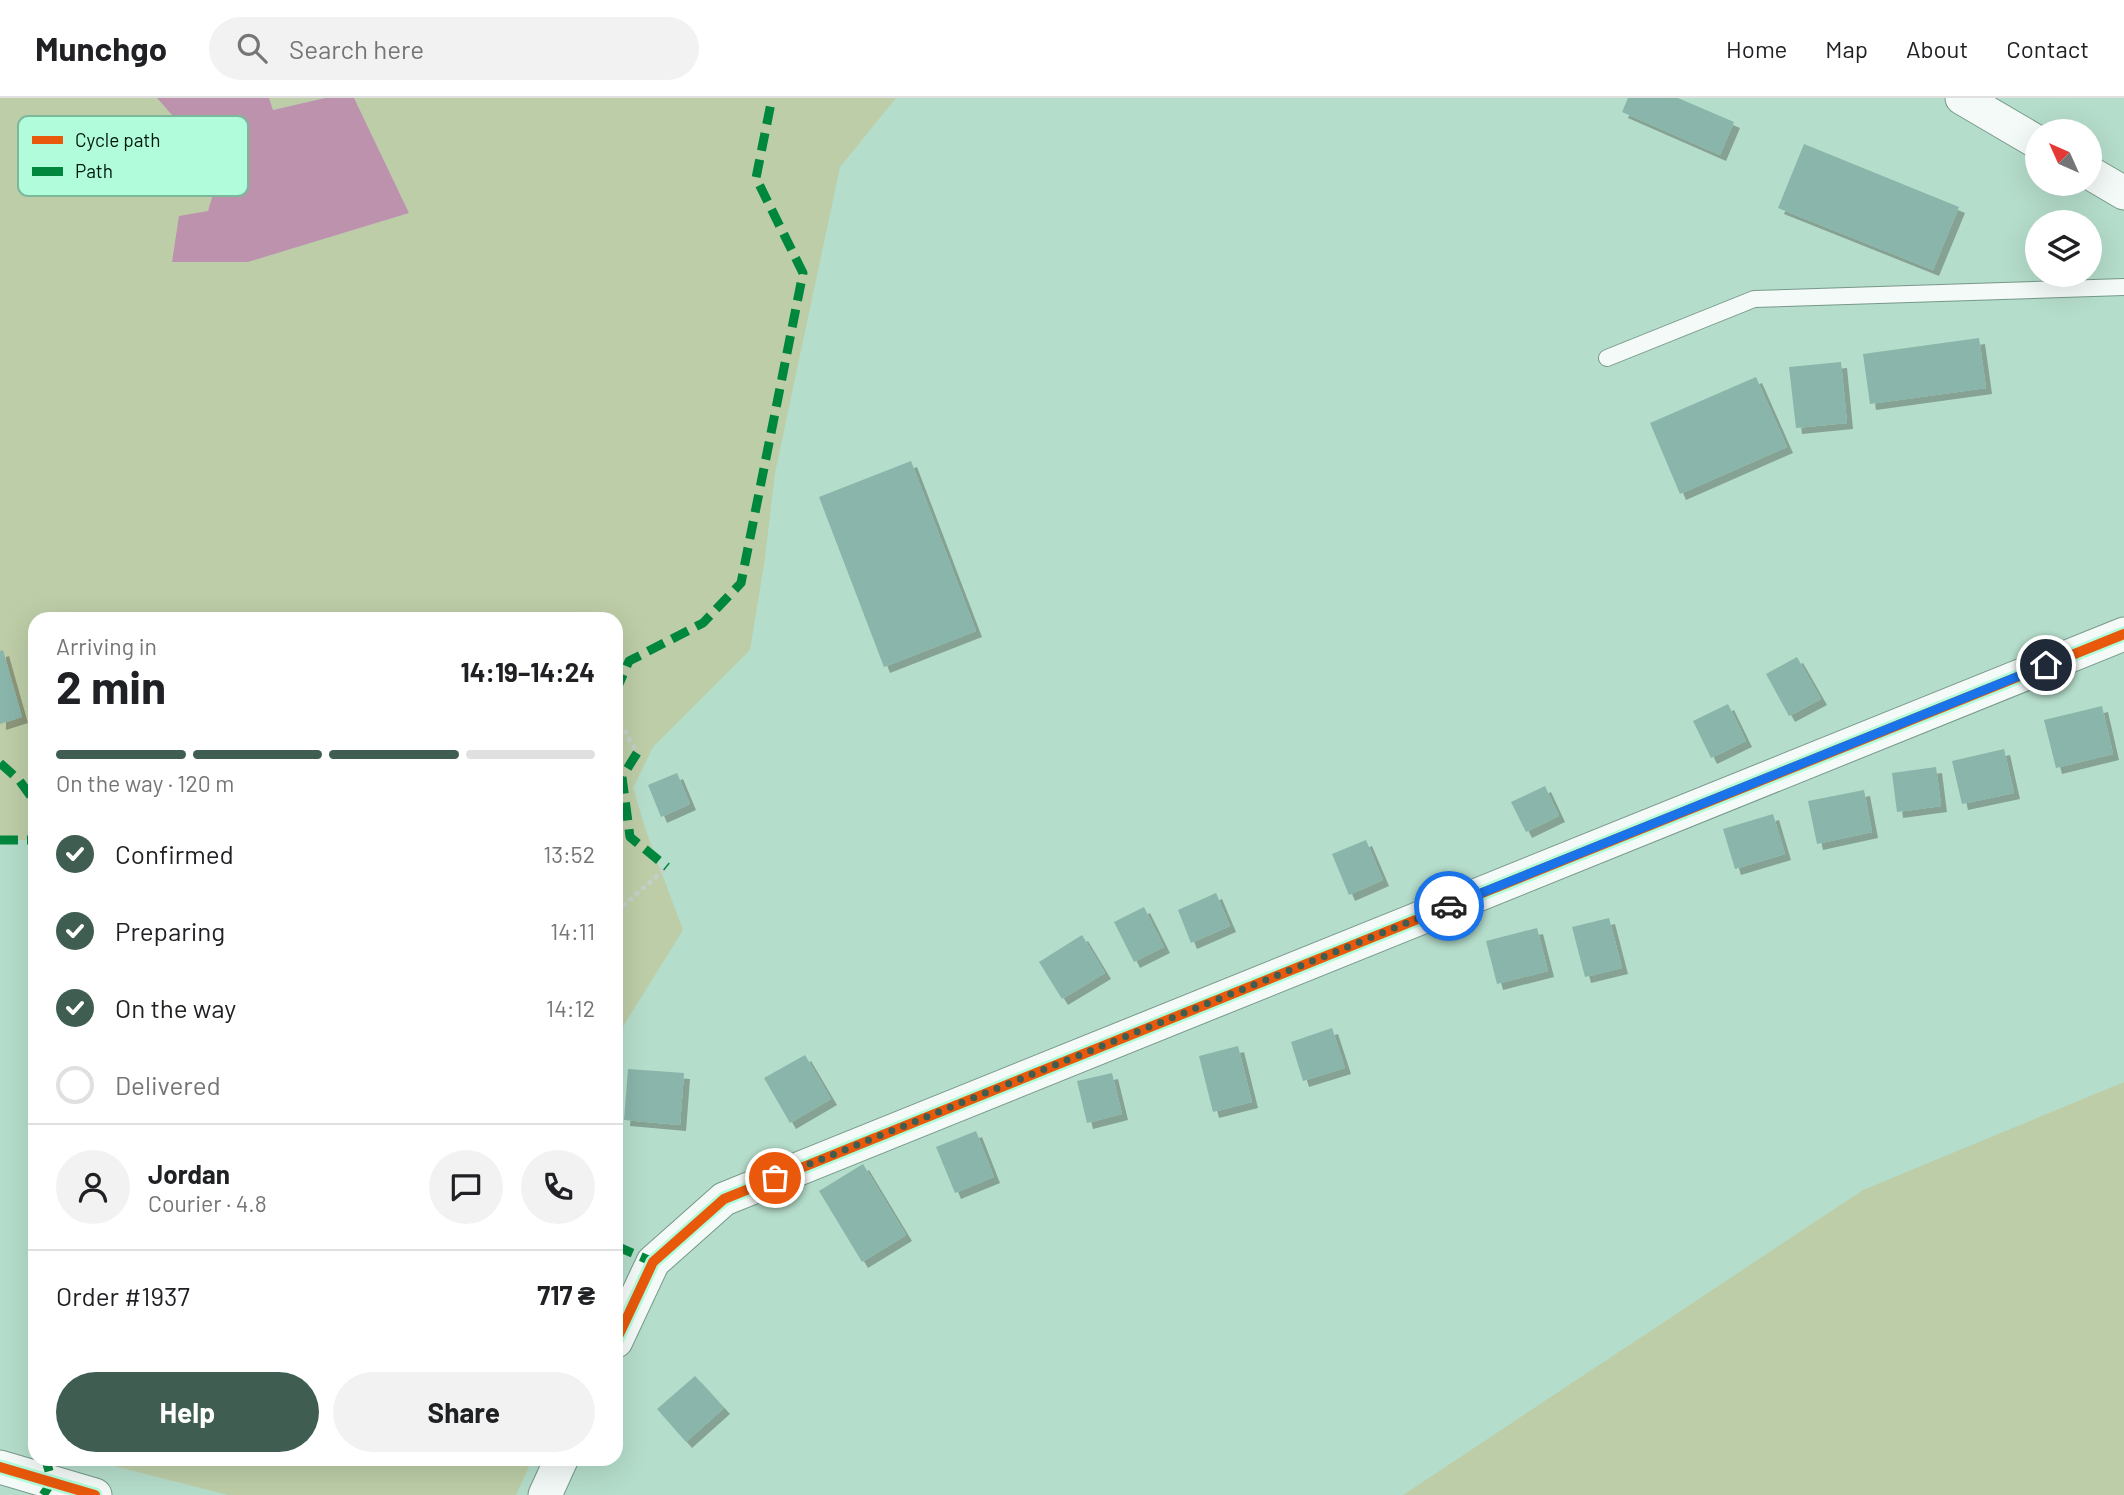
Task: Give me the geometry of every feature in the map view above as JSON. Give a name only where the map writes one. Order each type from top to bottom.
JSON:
[{"type":"street","points":[[1962,98],[2025,135]]},
{"type":"street","points":[[2102,180],[2124,193]]},
{"type":"street","points":[[623,1326],[653,1262],[723,1199],[2124,634]]},
{"type":"street","points":[[545,1495],[558,1466]]},
{"type":"street","points":[[0,1467],[95,1495]]},
{"type":"lane","points":[[1606,358],[1754,299],[2124,287]]},
{"type":"path","points":[[623,728],[637,753]]},
{"type":"path","points":[[623,906],[667,867]]},
{"type":"green space","points":[[0,98],[157,98],[173,116],[18,116],[18,196],[212,196],[208,211],[172,262],[248,262],[409,213],[354,98],[896,98],[840,167],[775,473],[750,650],[653,747],[633,788],[683,930],[623,1027],[623,612],[28,612],[28,840],[0,840]]},
{"type":"green space","points":[[269,98],[325,98],[273,110]]},
{"type":"green space","points":[[2124,1082],[2124,1495],[1403,1495],[1863,1190]]},
{"type":"green space","points":[[114,1466],[529,1466],[516,1495],[228,1495]]},
{"type":"shaded area","points":[[157,98],[269,98],[273,110],[325,98],[354,98],[409,213],[248,262],[172,262],[179,216],[208,211],[212,196],[248,196],[248,116],[173,116]]},
{"type":"building","points":[[1628,98],[1678,98],[1734,122],[1720,155],[1622,112]]},
{"type":"building","points":[[1804,144],[1959,207],[1933,270],[1778,208]]},
{"type":"building","points":[[1979,338],[1986,388],[1870,404],[1863,354]]},
{"type":"building","points":[[1841,362],[1847,423],[1796,428],[1789,367]]},
{"type":"building","points":[[1756,377],[1787,447],[1680,494],[1650,423]]},
{"type":"building","points":[[911,461],[976,631],[884,667],[819,497]]},
{"type":"building","points":[[3,650],[22,717],[0,724],[0,651]]},
{"type":"building","points":[[1797,657],[1821,699],[1789,716],[1766,674]]},
{"type":"building","points":[[1728,704],[1746,741],[1711,758],[1693,721]]},
{"type":"building","points":[[2102,706],[2113,754],[2056,768],[2044,720]]},
{"type":"building","points":[[2004,749],[2014,793],[1962,804],[1952,761]]},
{"type":"building","points":[[1936,767],[1941,806],[1897,812],[1892,773]]},
{"type":"building","points":[[677,773],[690,804],[661,817],[648,785]]},
{"type":"building","points":[[1545,786],[1559,816],[1526,832],[1511,802]]},
{"type":"building","points":[[1864,790],[1872,832],[1817,844],[1808,801]]},
{"type":"building","points":[[1773,814],[1785,854],[1735,869],[1723,829]]},
{"type":"building","points":[[1366,840],[1383,880],[1349,895],[1332,854]]},
{"type":"building","points":[[1216,893],[1230,926],[1191,943],[1178,910]]},
{"type":"building","points":[[1144,907],[1164,947],[1134,962],[1114,922]]},
{"type":"building","points":[[1609,918],[1622,968],[1585,977],[1572,927]]},
{"type":"building","points":[[1537,928],[1548,971],[1497,984],[1486,941]]},
{"type":"building","points":[[1082,935],[1105,973],[1062,999],[1039,962]]},
{"type":"building","points":[[1332,1028],[1345,1068],[1303,1081],[1291,1042]]},
{"type":"building","points":[[1238,1046],[1252,1102],[1213,1112],[1199,1056]]},
{"type":"building","points":[[805,1055],[831,1099],[790,1123],[764,1078]]},
{"type":"building","points":[[628,1069],[684,1073],[680,1125],[624,1120]]},
{"type":"building","points":[[1112,1073],[1122,1114],[1087,1123],[1077,1081]]},
{"type":"building","points":[[976,1131],[994,1177],[955,1193],[936,1147]]},
{"type":"building","points":[[863,1164],[906,1235],[862,1262],[819,1191]]},
{"type":"building","points":[[695,1376],[724,1408],[686,1442],[657,1409]]},
{"type":"marked path","points":[[623,675],[629,661],[703,623],[741,583],[803,273],[756,178],[772,98]]},
{"type":"marked path","points":[[623,775],[637,753]]},
{"type":"marked path","points":[[0,763],[28,792]]},
{"type":"marked path","points":[[623,784],[630,837],[667,867]]},
{"type":"marked path","points":[[0,840],[28,840]]},
{"type":"marked path","points":[[623,1249],[653,1262]]},
{"type":"marked path","points":[[43,1495],[52,1482],[48,1466]]},
{"type":"cycle path","points":[[623,1326],[653,1262],[724,1199],[2124,634]]},
{"type":"cycle path","points":[[0,1467],[95,1495]]},
{"type":"way so far","points":[[775,1178],[1449,906]]},
{"type":"route","points":[[1449,906],[2046,665]]}]
